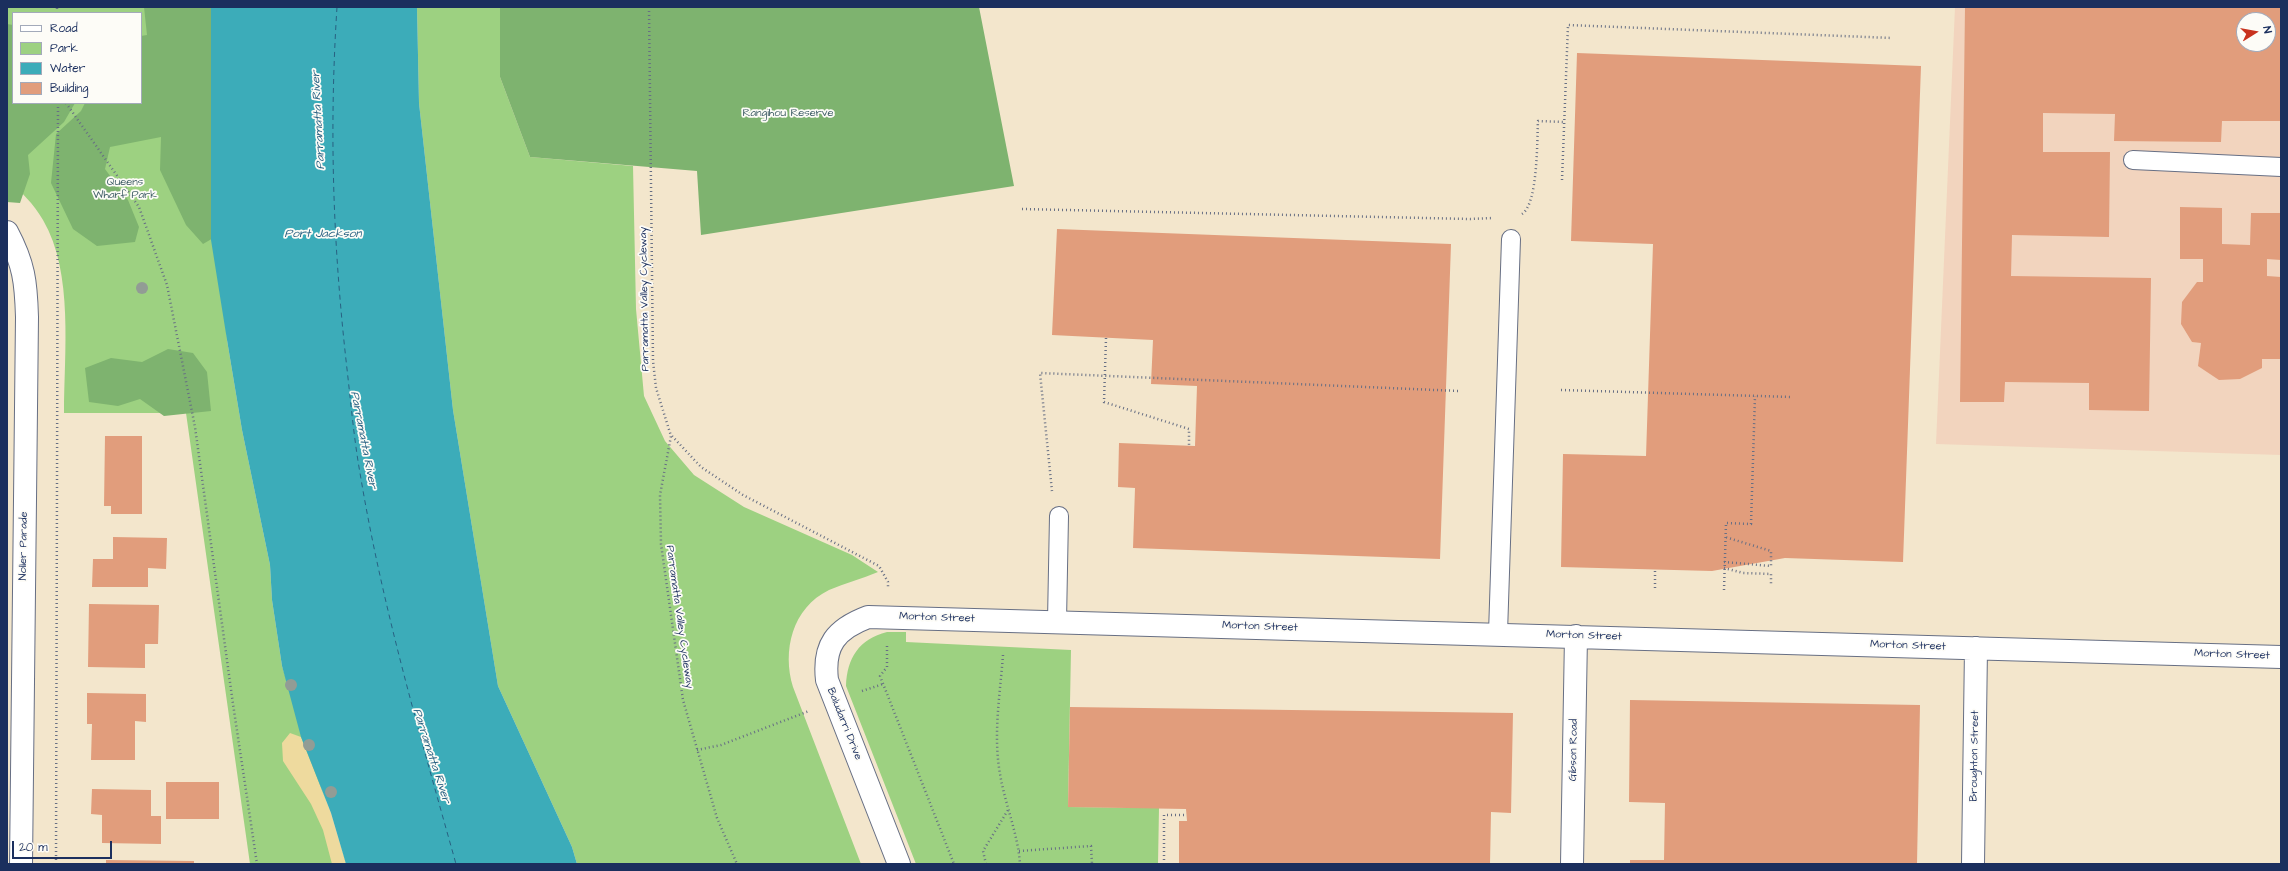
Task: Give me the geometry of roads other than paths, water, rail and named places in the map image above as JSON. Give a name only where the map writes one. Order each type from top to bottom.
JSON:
[{"type":"street","name":"Noller Parade","points":[[7,232],[18,253],[26,280],[27,318],[20,864]]},
{"type":"street","name":"Morton Street","points":[[888,616],[2281,656]]},
{"type":"street","name":"Baludarri Drive","points":[[888,616],[868,617],[843,629],[828,651],[825,664],[827,680],[899,864]]},
{"type":"street","name":"Gibson Road","points":[[1572,864],[1576,636]]},
{"type":"street","name":"Broughton Street","points":[[1973,864],[1976,648]]},
{"type":"lane","points":[[2133,160],[2281,167]]},
{"type":"lane","points":[[1498,633],[1512,240]]},
{"type":"lane","points":[[1057,621],[1059,516]]},
{"type":"water","name":"Port Jackson","points":[[211,7],[417,7],[419,103],[453,410],[498,686],[572,847],[577,864],[346,864],[331,813],[301,737],[282,666],[272,600],[270,565],[242,430],[211,240]]},
{"type":"park label","name":"Rangihou Reserve","points":[[788,114]]},
{"type":"park label","name":"Queens Wharf Park","points":[[125,189]]},
{"type":"water label","name":"Parramatta River","points":[[319,120]]},
{"type":"water label","name":"Parramatta River","points":[[363,440]]},
{"type":"water label","name":"Parramatta River","points":[[431,756]]}]
